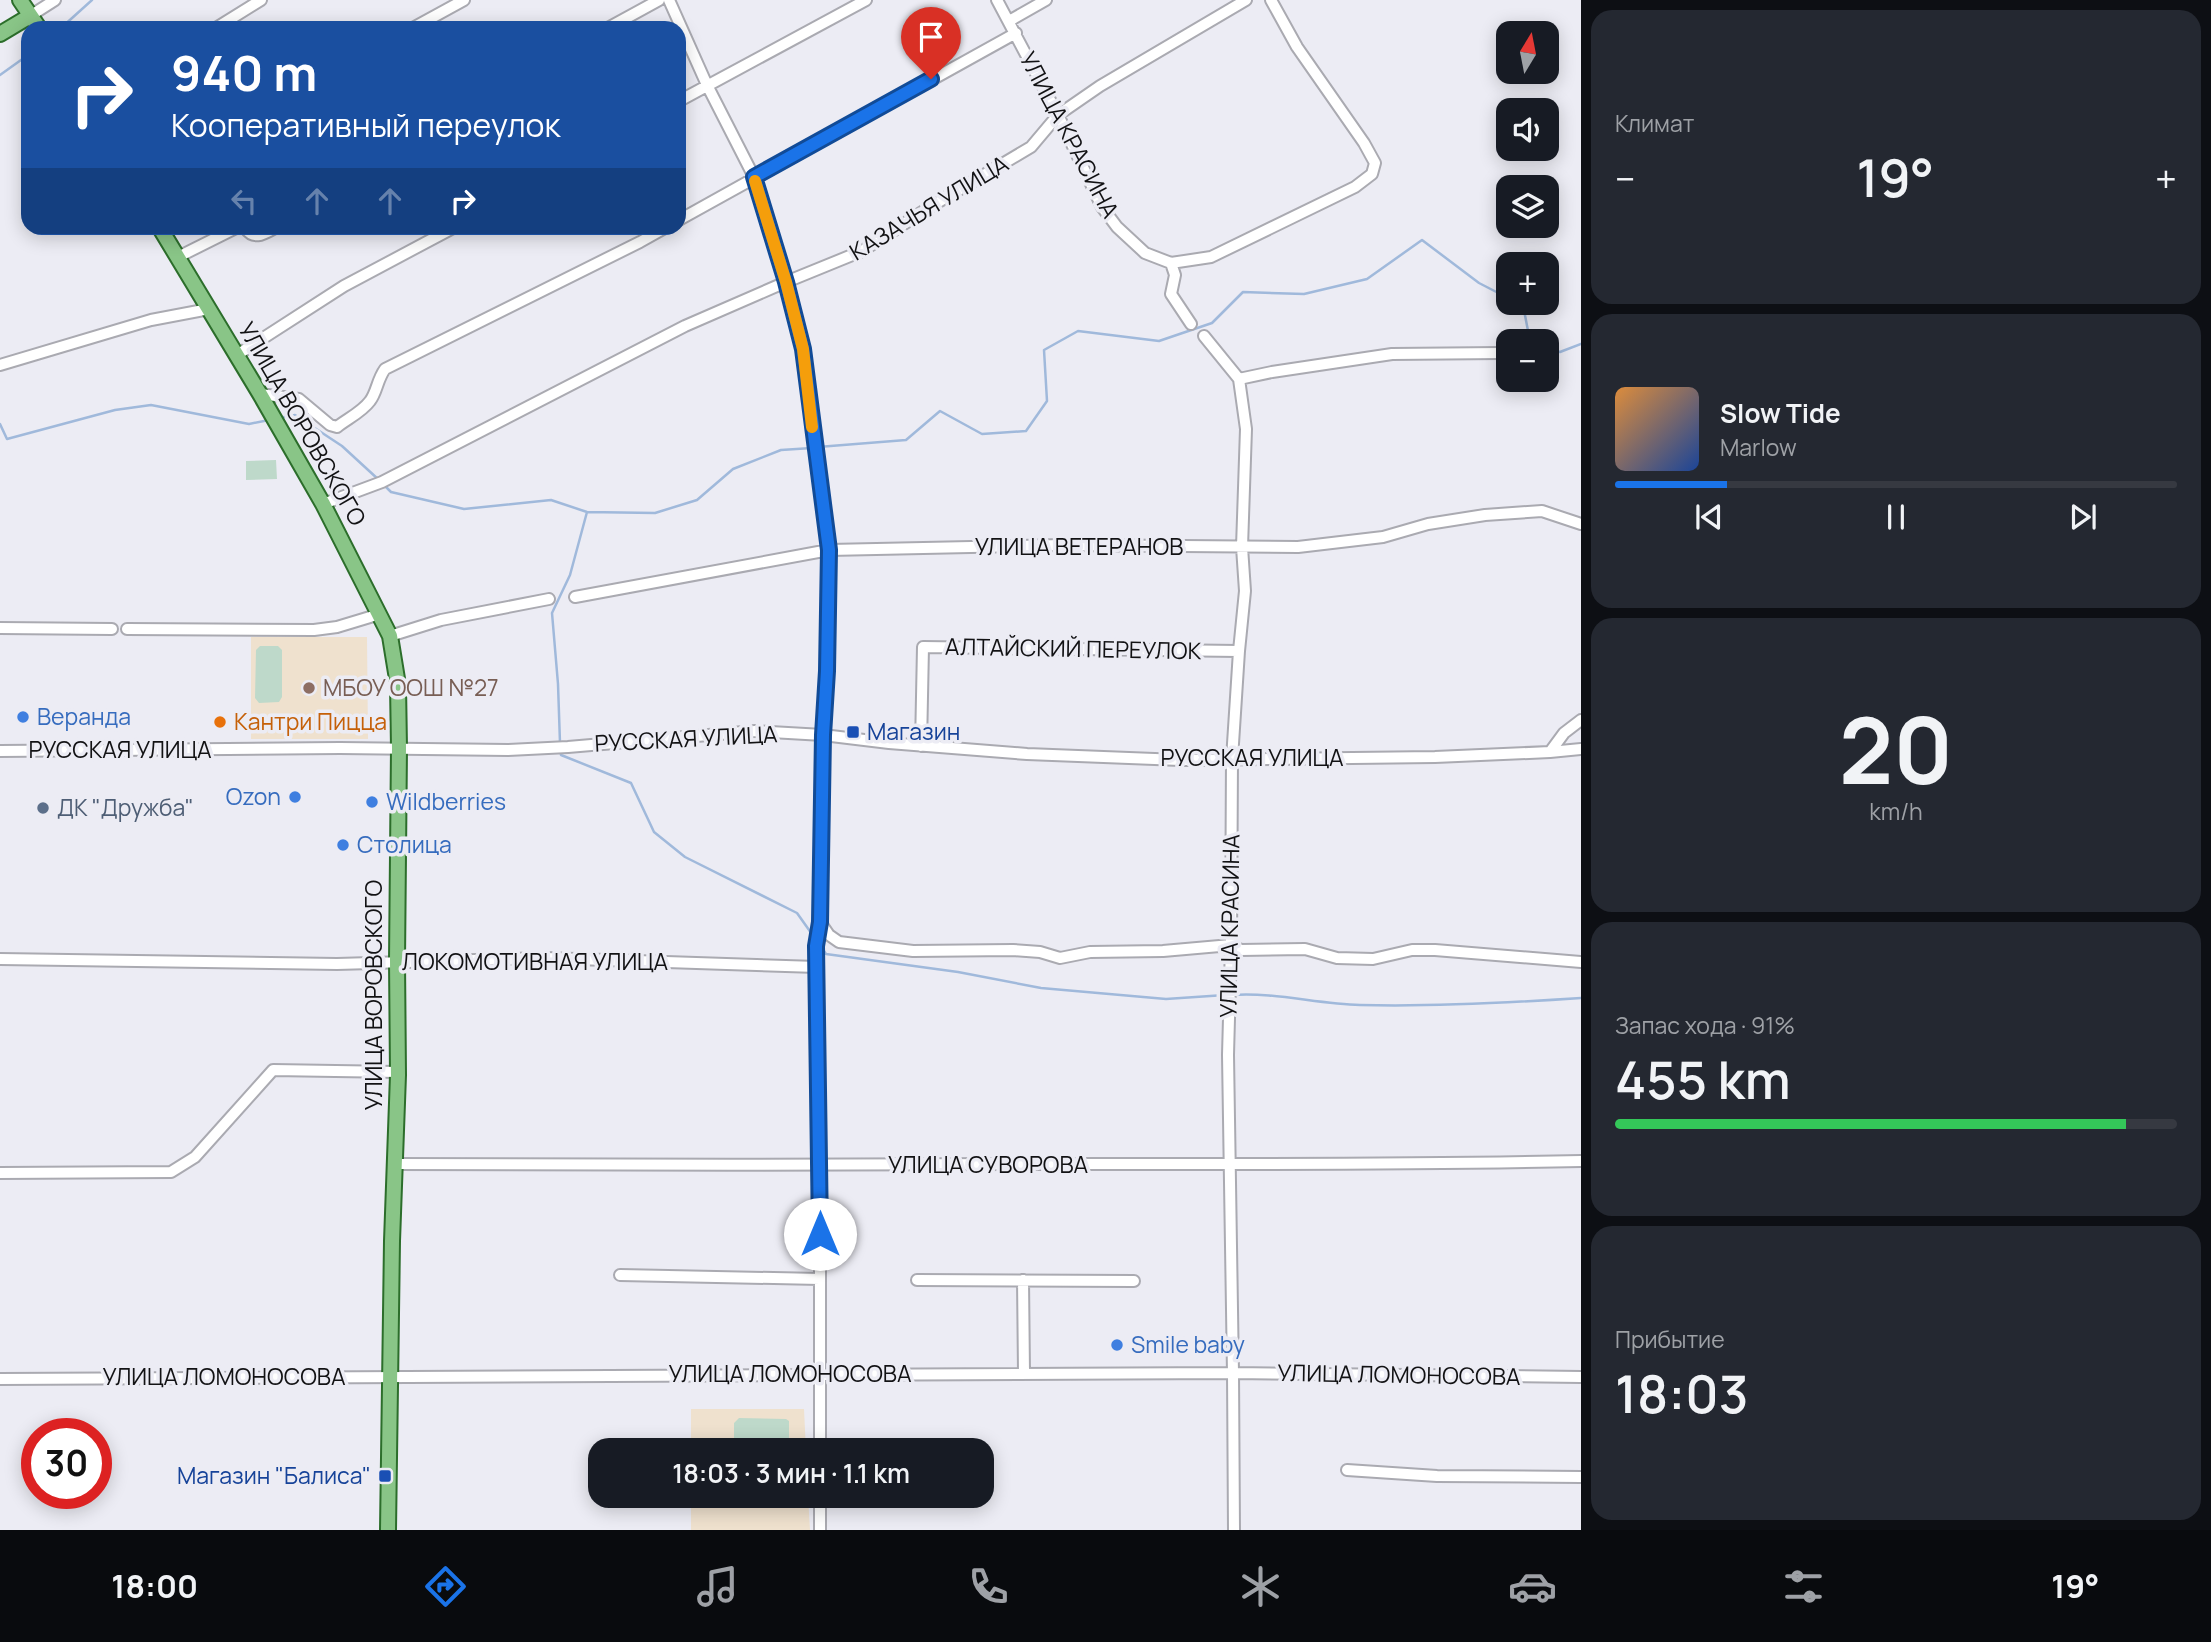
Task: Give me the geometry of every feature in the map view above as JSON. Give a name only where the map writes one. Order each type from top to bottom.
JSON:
[{"type":"main road","points":[[20,0],[34,21]]},
{"type":"main road","points":[[22,21],[30,16]]},
{"type":"main road","points":[[0,34],[21,21]]},
{"type":"main road","name":"УЛИЦА ВОРОВСКОГО","points":[[164,235],[323,504],[390,636],[398,685],[399,748],[398,1072],[388,1530]]},
{"type":"street","points":[[30,16],[55,0]]},
{"type":"street","points":[[227,21],[261,0]]},
{"type":"street","points":[[426,21],[464,0]]},
{"type":"street","points":[[621,21],[659,0]]},
{"type":"street","points":[[669,0],[678,21]]},
{"type":"street","points":[[686,96],[866,0]]},
{"type":"street","name":"УЛИЦА КРАСИНА","points":[[997,0],[1102,207],[1117,227],[1145,253],[1171,263]]},
{"type":"street","points":[[1009,21],[1046,0]]},
{"type":"street","name":"КАЗАЧЬЯ УЛИЦА","points":[[323,504],[382,482],[685,326],[862,251],[1031,147],[1058,116],[1100,86],[1246,0]]},
{"type":"street","points":[[1191,324],[1171,293],[1175,275],[1171,263],[1211,257],[1355,187],[1371,174],[1375,163],[1297,47],[1271,0]]},
{"type":"street","points":[[686,216],[1016,33]]},
{"type":"street","points":[[686,38],[754,177],[786,282],[803,349],[829,550],[820,922],[816,946],[820,1165],[820,1438]]},
{"type":"street","points":[[178,257],[222,235]]},
{"type":"street","points":[[237,355],[344,286],[440,235]]},
{"type":"street","points":[[260,394],[299,399],[330,425],[337,427],[372,400],[378,378],[385,369],[653,235]]},
{"type":"street","points":[[0,365],[151,320],[209,309]]},
{"type":"street","points":[[1204,336],[1239,379],[1392,354],[1496,353]]},
{"type":"street","name":"УЛИЦА КРАСИНА","points":[[1234,1530],[1228,1055],[1233,759],[1245,591],[1242,547],[1246,429],[1239,379]]},
{"type":"street","name":"УЛИЦА ВЕТЕРАНОВ","points":[[575,597],[829,550],[1063,545],[1298,547],[1361,540],[1428,524],[1485,515],[1542,511],[1581,524]]},
{"type":"street","points":[[390,636],[441,620],[549,599]]},
{"type":"street","points":[[127,629],[314,630],[337,627],[380,614]]},
{"type":"street","points":[[0,628],[112,629]]},
{"type":"street","name":"АЛТАЙСКИЙ ПЕРЕУЛОК","points":[[921,746],[923,647],[1239,651]]},
{"type":"street","points":[[1550,752],[1564,733],[1581,720]]},
{"type":"street","name":"РУССКАЯ УЛИЦА","points":[[0,751],[399,748],[508,750],[755,731],[1027,754],[1180,760],[1435,757],[1581,749]]},
{"type":"street","points":[[820,922],[829,935],[839,942],[913,951],[1013,950],[1040,952],[1060,958],[1090,952],[1163,951],[1231,945],[1241,950],[1305,949],[1337,958],[1373,959],[1412,950],[1434,950],[1581,962]]},
{"type":"street","name":"ЛОКОМОТИВНАЯ УЛИЦА","points":[[0,959],[326,964],[546,958],[817,967]]},
{"type":"street","points":[[0,1172],[171,1172],[195,1157],[273,1070],[398,1072]]},
{"type":"street","name":"УЛИЦА СУВОРОВА","points":[[394,1164],[1440,1164],[1581,1161]]},
{"type":"street","points":[[620,1275],[820,1279]]},
{"type":"street","points":[[917,1279],[1134,1281]]},
{"type":"street","points":[[1023,1280],[1024,1373]]},
{"type":"street","name":"УЛИЦА ЛОМОНОСОВА","points":[[0,1378],[1024,1373],[1581,1377]]},
{"type":"street","points":[[1347,1471],[1437,1476],[1581,1477]]},
{"type":"street","points":[[820,1508],[820,1530]]},
{"type":"shaded area","name":"МБОУ ООШ №27","points":[[251,637],[367,637],[368,739],[251,739]]},
{"type":"shaded area","points":[[691,1409],[804,1409],[805,1438],[691,1438]]},
{"type":"shaded area","points":[[691,1508],[809,1508],[810,1530],[691,1530]]},
{"type":"green space","points":[[276,460],[277,479],[246,480],[246,461]]},
{"type":"green space","points":[[260,646],[278,646],[282,650],[282,697],[279,702],[259,703],[255,698],[256,650]]},
{"type":"green space","points":[[739,1418],[786,1419],[789,1421],[789,1438],[734,1438],[734,1423]]},
{"type":"waterway","points":[[69,21],[92,0]]},
{"type":"waterway","points":[[0,75],[21,60]]},
{"type":"waterway","points":[[818,447],[906,440],[940,411],[982,434],[1026,431],[1047,401],[1044,350],[1078,331],[1159,341],[1212,323],[1243,292],[1304,294],[1367,279],[1422,240],[1479,283],[1496,292]]},
{"type":"waterway","points":[[1525,315],[1528,329]]},
{"type":"waterway","points":[[1559,352],[1581,344]]},
{"type":"waterway","points":[[0,424],[7,439],[115,410],[151,405],[249,424],[269,420]]},
{"type":"waterway","points":[[279,418],[295,415],[342,446],[379,480]]},
{"type":"waterway","points":[[384,485],[391,492],[464,509],[551,500],[587,512],[655,513],[697,500],[733,469],[781,450],[812,448]]},
{"type":"waterway","points":[[560,743],[552,613],[570,575],[587,512]]},
{"type":"waterway","points":[[560,749],[561,755],[631,783],[654,832],[685,857],[797,913],[814,937]]},
{"type":"waterway","points":[[820,945],[826,954],[958,972],[1041,988],[1166,999],[1225,995]]},
{"type":"waterway","points":[[1232,995],[1388,1005],[1581,998]]},
{"type":"slow traffic","points":[[755,181],[803,349],[812,427]]},
{"type":"place","name":"МБОУ ООШ №27","points":[[309,688]]},
{"type":"place","name":"Веранда","points":[[23,717]]},
{"type":"place","name":"Кантри Пицца","points":[[220,722]]},
{"type":"place","name":"Магазин","points":[[853,732]]},
{"type":"place","name":"Ozon","points":[[295,797]]},
{"type":"place","name":"Wildberries","points":[[372,802]]},
{"type":"place","name":"ДК \"Дружба\"","points":[[43,808]]},
{"type":"place","name":"Столица","points":[[343,845]]},
{"type":"place","name":"Smile baby","points":[[1117,1345]]},
{"type":"place","name":"Магазин \"Балиса\"","points":[[385,1476]]},
{"type":"route","points":[[820,1234],[816,946],[820,922],[822,868],[829,550],[803,349],[754,177],[931,79]]}]
